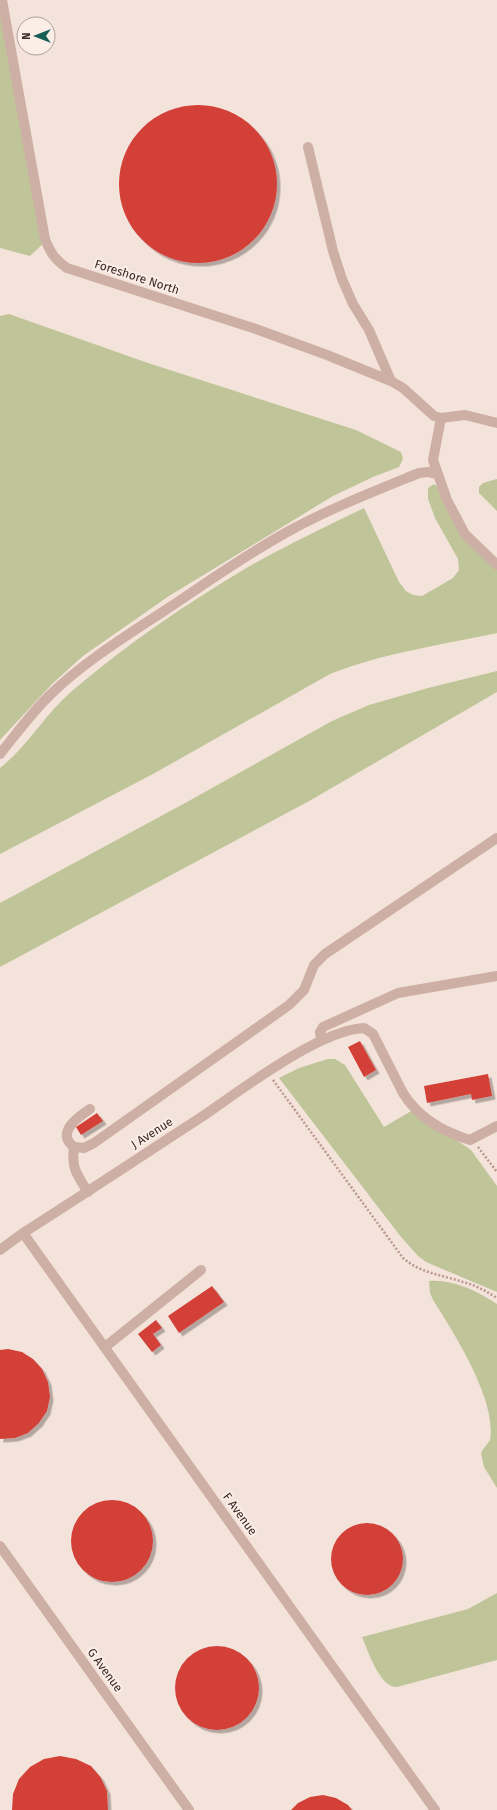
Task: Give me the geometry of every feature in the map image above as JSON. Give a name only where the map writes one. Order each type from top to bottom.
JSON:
[{"type":"lane","name":"Foreshore North","points":[[2,0],[45,239],[54,257],[66,268],[256,329],[327,355],[391,381],[411,394],[434,416],[441,418]]},
{"type":"lane","points":[[308,147],[333,251],[342,279],[353,304],[369,330],[391,381]]},
{"type":"lane","points":[[497,422],[464,415],[441,418],[433,460],[447,500],[458,523],[474,544],[497,565]]},
{"type":"lane","points":[[0,754],[50,694],[67,680],[137,629],[239,561],[290,530],[342,505],[419,473],[428,472],[437,474]]},
{"type":"lane","points":[[90,1109],[73,1121],[67,1131],[68,1142],[74,1147],[84,1148],[94,1143],[289,1004],[304,990],[314,965],[325,954],[497,838]]},
{"type":"lane","points":[[321,1041],[320,1032],[323,1028],[398,993],[497,976]]},
{"type":"lane","name":"J Avenue","points":[[0,1250],[23,1233],[88,1192],[268,1073],[321,1041],[349,1030],[364,1028],[369,1030],[377,1041],[403,1093],[416,1110],[432,1123],[470,1140]]},
{"type":"lane","points":[[470,1140],[497,1126]]},
{"type":"lane","points":[[74,1147],[72,1157],[74,1171],[88,1192]]},
{"type":"lane","name":"F Avenue","points":[[23,1233],[435,1810]]},
{"type":"lane","points":[[105,1347],[201,1270]]},
{"type":"lane","name":"G Avenue","points":[[0,1546],[189,1810]]},
{"type":"path","points":[[268,1073],[403,1258],[420,1269],[465,1282],[497,1298]]},
{"type":"path","points":[[470,1140],[475,1143],[497,1172]]},
{"type":"green space","points":[[0,0],[45,242],[30,256],[0,248]]},
{"type":"green space","points":[[9,314],[148,363],[356,430],[401,452],[403,459],[399,467],[373,477],[333,496],[169,596],[83,656],[52,684],[0,740],[0,316]]},
{"type":"green space","points":[[497,479],[497,511],[479,493],[479,487],[483,483]]},
{"type":"green space","points":[[434,484],[439,488],[447,509],[497,570],[497,633],[391,655],[330,674],[153,774],[0,854],[0,768],[19,750],[53,710],[72,691],[157,625],[225,581],[276,552],[364,508],[399,582],[406,591],[413,595],[422,596],[453,578],[459,570],[458,559],[435,518],[428,499],[428,488]]},
{"type":"green space","points":[[497,671],[497,692],[311,800],[0,967],[0,903],[187,802],[332,721],[369,705],[428,688]]},
{"type":"green space","points":[[328,1059],[335,1059],[345,1065],[384,1127],[413,1110],[471,1150],[497,1186],[497,1292],[426,1262],[418,1256],[401,1237],[279,1078],[299,1068]]},
{"type":"green space","points":[[429,1281],[456,1284],[497,1304],[497,1488],[484,1467],[481,1453],[490,1440],[490,1424],[487,1406],[481,1387],[462,1348],[433,1300],[430,1293]]},
{"type":"green space","points":[[497,1593],[497,1660],[397,1687],[391,1686],[385,1682],[375,1668],[362,1637],[468,1609]]},
{"type":"building","points":[[198,105],[228,111],[254,128],[271,154],[277,184],[271,214],[254,240],[228,257],[198,263],[168,257],[142,240],[125,214],[119,184],[125,154],[142,128],[168,111]]},
{"type":"building","points":[[360,1041],[376,1070],[364,1077],[348,1047]]},
{"type":"building","points":[[488,1074],[492,1096],[472,1100],[471,1094],[427,1103],[424,1086]]},
{"type":"building","points":[[97,1113],[103,1121],[81,1135],[76,1127]]},
{"type":"building","points":[[212,1286],[224,1302],[179,1333],[168,1316]]},
{"type":"building","points":[[156,1320],[162,1328],[153,1334],[161,1345],[152,1352],[138,1334]]},
{"type":"building","points":[[8,1349],[22,1352],[33,1359],[42,1369],[48,1382],[50,1397],[47,1411],[39,1423],[28,1433],[15,1438],[0,1439],[0,1350]]},
{"type":"building","points":[[112,1500],[128,1503],[141,1512],[150,1525],[153,1541],[150,1557],[141,1570],[128,1579],[112,1582],[96,1579],[83,1570],[74,1557],[71,1541],[74,1525],[83,1512],[96,1503]]},
{"type":"building","points":[[367,1523],[387,1529],[397,1539],[403,1559],[397,1579],[387,1589],[367,1595],[347,1589],[337,1579],[331,1559],[337,1539],[347,1529]]},
{"type":"building","points":[[217,1646],[233,1649],[247,1658],[256,1672],[259,1688],[256,1704],[247,1718],[233,1727],[217,1730],[201,1727],[187,1718],[178,1704],[175,1688],[178,1672],[187,1658],[201,1649]]},
{"type":"building","points":[[60,1756],[76,1759],[91,1766],[101,1778],[107,1791],[108,1810],[12,1810],[13,1794],[19,1779],[30,1767],[44,1759]]},
{"type":"building","points":[[323,1795],[336,1798],[348,1805],[352,1810],[291,1810],[298,1803],[310,1797]]}]
